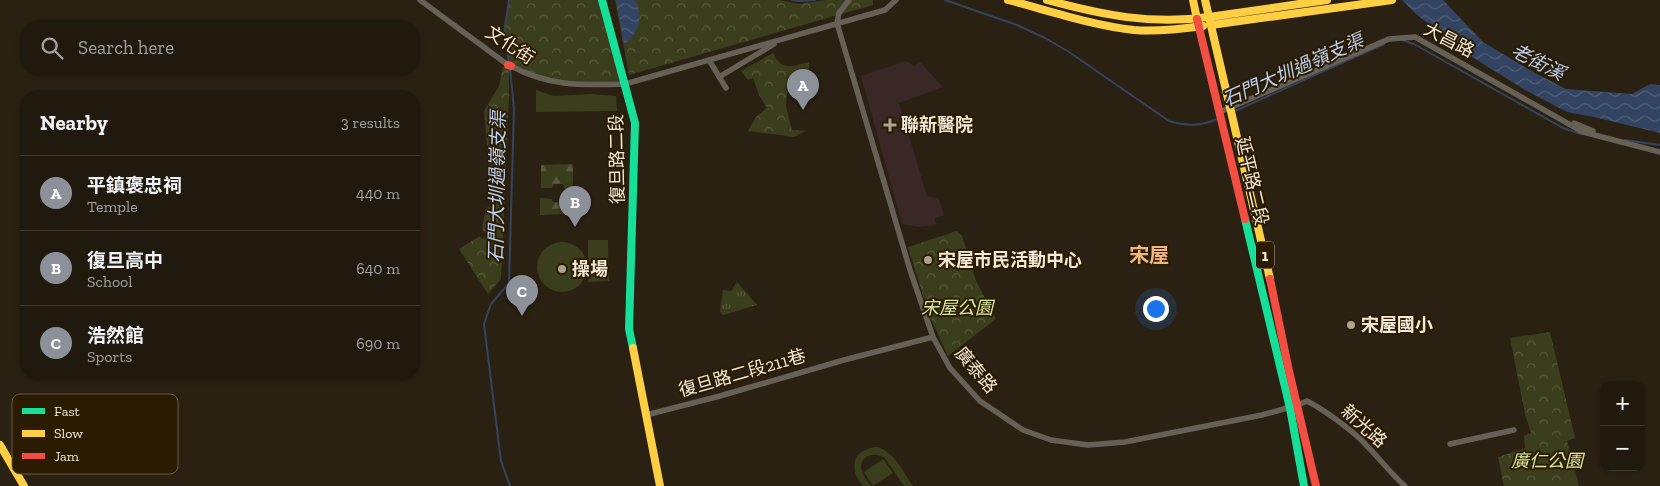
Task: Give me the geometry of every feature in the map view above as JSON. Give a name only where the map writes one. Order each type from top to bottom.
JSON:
[{"type":"main road","name":"復旦路二段","points":[[602,0],[635,123],[629,329],[660,486]]},
{"type":"main road","points":[[1008,0],[1086,21],[1136,30],[1182,29],[1198,23],[1327,0]]},
{"type":"main road","points":[[1047,0],[1088,11],[1138,20],[1198,23]]},
{"type":"main road","name":"延平路二段","points":[[1192,0],[1294,406],[1316,486]]},
{"type":"main road","name":"延平路二段","points":[[1205,0],[1268,270],[1289,371],[1304,486]]},
{"type":"main road","points":[[1210,21],[1388,1]]},
{"type":"main road","points":[[0,445],[12,466]]},
{"type":"main road","points":[[17,474],[24,486]]},
{"type":"street","name":"文化街","points":[[420,0],[509,66],[530,76],[558,83],[581,85],[625,84]]},
{"type":"street","points":[[837,24],[839,13],[849,0]]},
{"type":"street","points":[[625,84],[884,10],[896,0]]},
{"type":"street","name":"廣泰路","points":[[837,24],[910,270],[933,337],[950,368],[980,401],[1022,430],[1051,440],[1088,445],[1124,442],[1294,406]]},
{"type":"street","name":"大昌路","points":[[1220,112],[1389,39],[1415,37],[1584,132],[1660,152]]},
{"type":"street","points":[[720,77],[780,41]]},
{"type":"street","points":[[709,60],[726,88]]},
{"type":"street","name":"復旦路二段211巷","points":[[646,415],[720,396],[846,359],[933,337]]},
{"type":"street","name":"新光路","points":[[1294,406],[1307,400],[1317,406],[1366,444],[1392,475],[1405,486]]},
{"type":"street","points":[[1450,444],[1514,430]]},
{"type":"shaded area","name":"聯新醫院","points":[[906,61],[914,66],[920,62],[943,87],[899,103],[927,196],[939,199],[944,215],[935,218],[936,225],[919,227],[902,224],[861,76]]},
{"type":"green space","points":[[509,0],[599,0],[621,81],[577,85],[530,76],[510,62],[504,34]]},
{"type":"green space","points":[[615,0],[779,0],[799,4],[827,0],[873,0],[873,5],[629,75]]},
{"type":"green space","points":[[773,53],[780,63],[788,66],[809,62],[810,83],[807,90],[787,93],[786,106],[792,130],[806,131],[794,137],[748,131],[756,117],[767,108],[759,95],[753,78],[748,80],[741,71]]},
{"type":"green space","points":[[503,66],[509,69],[509,96],[501,279],[488,294],[459,249],[480,236],[482,239],[487,236],[482,228],[486,208],[492,204],[484,111],[499,86]]},
{"type":"green space","points":[[536,90],[554,96],[590,94],[616,96],[617,111],[536,112]]},
{"type":"green space","points":[[573,164],[573,188],[565,189],[563,184],[554,184],[552,188],[541,188],[541,165]]},
{"type":"green space","points":[[570,197],[569,214],[540,215],[540,198],[561,202],[562,198]]},
{"type":"green space","name":"宋屋公園","points":[[957,231],[962,236],[976,281],[996,319],[948,356],[929,315],[908,247]]},
{"type":"green space","points":[[588,240],[608,240],[609,281],[588,282]]},
{"type":"green space","name":"操場","points":[[567,242],[580,249],[586,257],[586,277],[580,285],[572,291],[557,292],[544,285],[538,277],[537,262],[544,249],[552,243]]},
{"type":"green space","points":[[737,282],[757,305],[723,315],[720,312],[723,290],[731,291]]},
{"type":"green space","name":"廣仁公園","points":[[1550,332],[1575,438],[1567,441],[1579,486],[1504,486],[1498,457],[1525,448],[1524,436],[1531,433],[1525,414],[1510,338]]},
{"type":"green space","points":[[877,447],[894,458],[913,486],[904,486],[885,458],[871,455],[864,459],[861,467],[865,478],[871,486],[863,486],[856,475],[855,461],[863,451]]},
{"type":"green space","points":[[883,459],[893,473],[873,486],[864,472]]},
{"type":"water","points":[[616,0],[635,0],[638,6],[639,18],[636,30],[624,44]]},
{"type":"water","points":[[1402,0],[1443,0],[1483,42],[1566,89],[1632,94],[1650,84],[1660,85],[1660,133],[1567,112],[1527,91],[1461,50],[1416,14]]},
{"type":"waterway","name":"石門大圳過嶺支渠","points":[[509,0],[504,34],[509,62]]},
{"type":"waterway","name":"石門大圳過嶺支渠","points":[[792,0],[815,0]]},
{"type":"waterway","name":"石門大圳過嶺支渠","points":[[945,0],[1017,25],[1045,38],[1069,52],[1169,121],[1193,124],[1217,119]]},
{"type":"waterway","name":"石門大圳過嶺支渠","points":[[1402,40],[1414,44],[1563,128],[1581,134]]},
{"type":"waterway","name":"石門大圳過嶺支渠","points":[[1235,111],[1384,44]]},
{"type":"waterway","name":"石門大圳過嶺支渠","points":[[510,69],[514,109],[509,283],[491,304],[484,324],[501,461],[510,486]]},
{"type":"waterway","name":"石門大圳過嶺支渠","points":[[1625,140],[1660,145]]},
{"type":"traffic: fast","points":[[602,0],[635,123],[629,329],[633,348]]},
{"type":"traffic: fast","points":[[1245,219],[1290,408],[1304,486]]},
{"type":"traffic: slow","points":[[1008,0],[1118,28],[1143,31],[1203,26]]},
{"type":"traffic: slow","points":[[1047,0],[1127,17],[1167,20],[1209,17],[1270,279]]},
{"type":"traffic: slow","points":[[1193,0],[1197,19]]},
{"type":"traffic: slow","points":[[1205,0],[1209,17],[1327,0]]},
{"type":"traffic: slow","points":[[1211,25],[1392,0]]},
{"type":"traffic: slow","points":[[633,348],[660,486]]},
{"type":"traffic: slow","points":[[0,445],[12,466]]},
{"type":"traffic: slow","points":[[17,474],[24,486]]},
{"type":"traffic: jam","points":[[1197,19],[1245,219]]},
{"type":"traffic: jam","points":[[1270,279],[1316,486]]},
{"type":"place","name":"平鎮褒忠祠","points":[[803,110]]},
{"type":"place","name":"聯新醫院","points":[[890,125]]},
{"type":"place","name":"復旦高中","points":[[575,227]]},
{"type":"place","name":"宋屋市民活動中心","points":[[928,260]]},
{"type":"place","name":"操場","points":[[562,269]]},
{"type":"place","name":"浩然館","points":[[522,316]]},
{"type":"place","name":"宋屋國小","points":[[1351,325]]},
{"type":"district","name":"宋屋","points":[[1149,255]]},
{"type":"water label","name":"老街溪","points":[[1538,62]]}]
